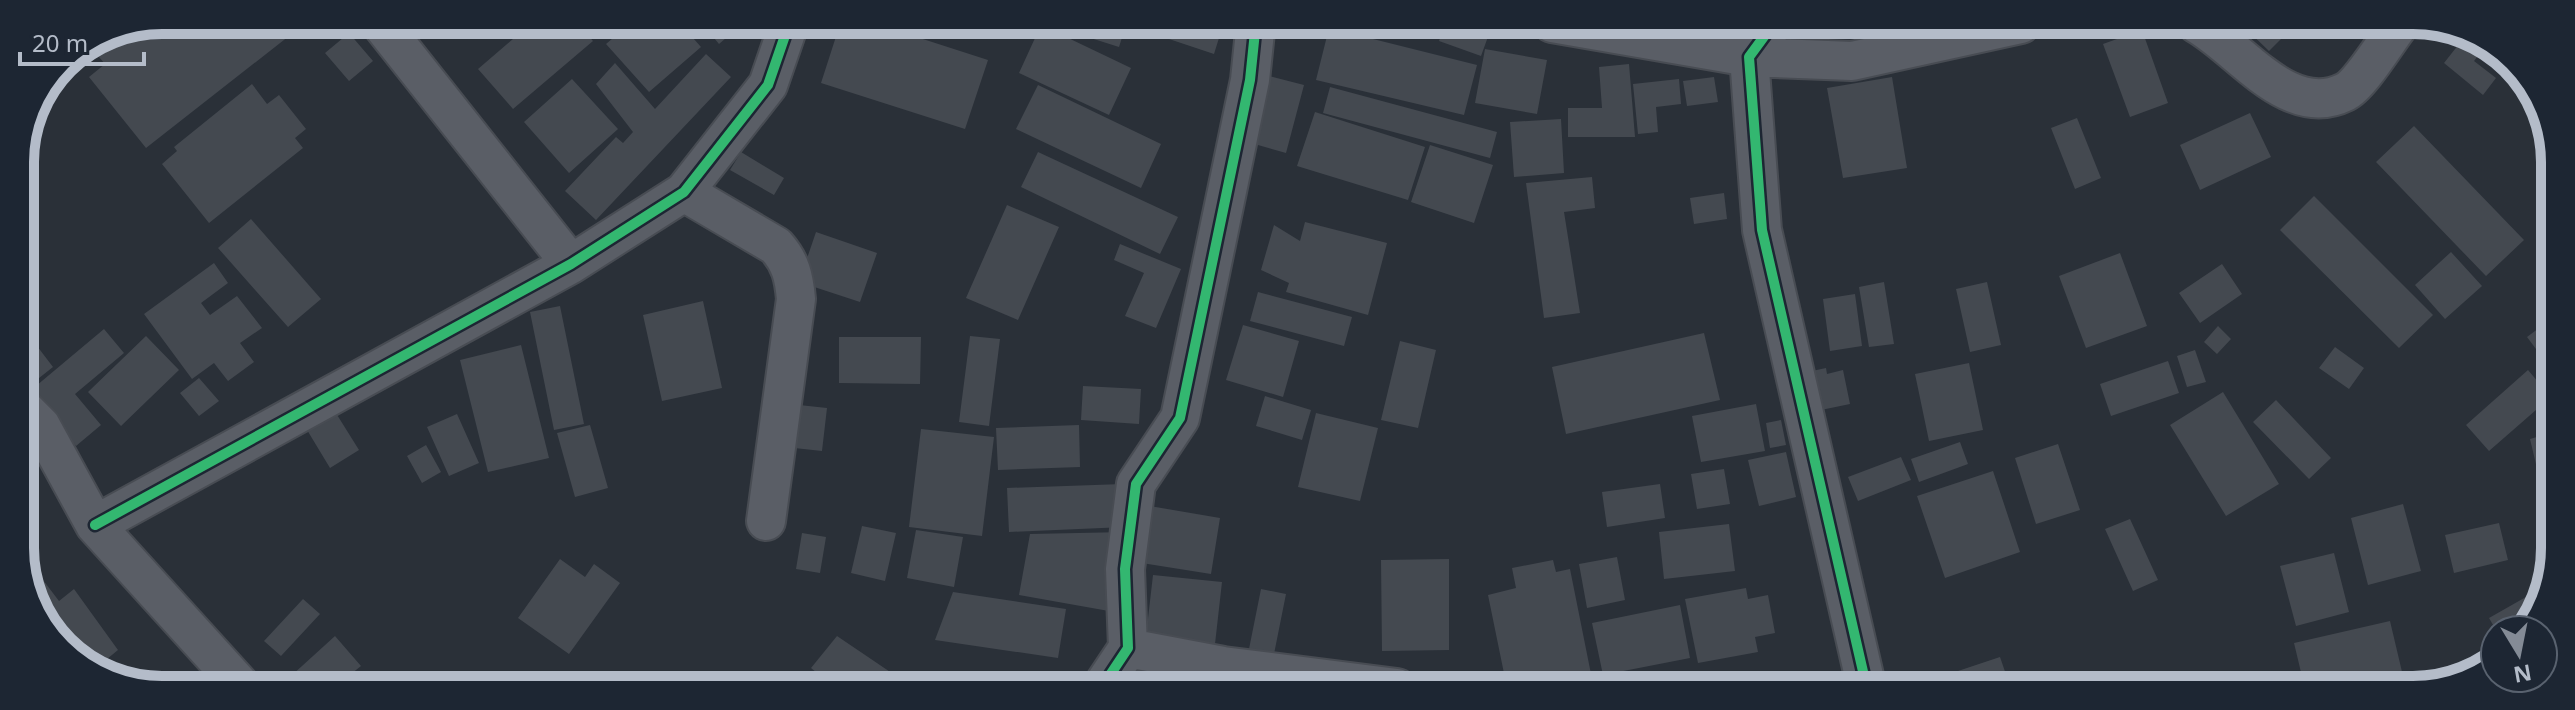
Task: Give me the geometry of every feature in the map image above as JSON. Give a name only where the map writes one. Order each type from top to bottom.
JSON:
[{"type":"street","points":[[389,34],[571,264]]},
{"type":"street","points":[[95,525],[571,264],[684,192],[768,85],[786,34]]},
{"type":"street","points":[[1109,676],[1128,648],[1125,569],[1136,484],[1180,418],[1250,80],[1255,34]]},
{"type":"street","points":[[1616,34],[1749,57],[1852,61],[1975,34]]},
{"type":"street","points":[[1766,34],[1749,57],[1762,230],[1864,676]]},
{"type":"street","points":[[2210,34],[2287,92],[2315,99],[2347,91],[2392,34]]},
{"type":"street","points":[[684,192],[776,246],[787,258],[794,275],[796,299],[766,521]]},
{"type":"street","points":[[34,433],[95,525],[232,676]]},
{"type":"street","points":[[1128,648],[1223,666],[1302,676]]},
{"type":"building","points":[[350,34],[373,61],[349,81],[325,53]]},
{"type":"building","points":[[519,34],[587,34],[593,41],[513,109],[478,69]]},
{"type":"building","points":[[618,34],[690,34],[701,47],[649,92],[606,44]]},
{"type":"building","points":[[711,34],[731,34],[719,44]]},
{"type":"building","points":[[837,34],[907,34],[988,60],[965,129],[821,83]]},
{"type":"building","points":[[1037,34],[1060,34],[1131,68],[1109,115],[1019,73]]},
{"type":"building","points":[[1078,34],[1123,34],[1119,47]]},
{"type":"building","points":[[1154,34],[1220,34],[1214,54]]},
{"type":"building","points":[[1328,34],[1353,34],[1477,65],[1464,115],[1316,80]]},
{"type":"building","points":[[1442,34],[1489,34],[1481,56],[1439,41]]},
{"type":"building","points":[[2131,34],[2143,34],[2168,103],[2130,117],[2103,44]]},
{"type":"building","points":[[2251,34],[2286,34],[2269,51]]},
{"type":"building","points":[[146,35],[289,36],[146,148],[89,77],[105,64],[99,57],[117,43]]},
{"type":"building","points":[[2460,43],[2480,54],[2474,61],[2496,78],[2483,95],[2444,63]]},
{"type":"building","points":[[1485,49],[1547,60],[1537,114],[1475,103]]},
{"type":"building","points":[[706,54],[731,77],[596,220],[565,191],[616,137],[623,143],[633,132],[596,84],[615,63],[655,109]]},
{"type":"building","points":[[1629,64],[1635,137],[1568,137],[1568,108],[1602,108],[1599,67]]},
{"type":"building","points":[[1269,76],[1304,85],[1286,153],[1251,143]]},
{"type":"building","points":[[1714,77],[1718,102],[1687,106],[1683,81]]},
{"type":"building","points":[[1892,77],[1907,168],[1843,178],[1827,88]]},
{"type":"building","points":[[572,79],[618,129],[569,173],[524,122]]},
{"type":"building","points":[[1679,79],[1681,104],[1656,107],[1658,132],[1638,134],[1633,84]]},
{"type":"building","points":[[252,84],[267,104],[279,95],[306,129],[295,138],[303,148],[209,223],[162,164],[177,151],[174,147]]},
{"type":"building","points":[[1038,85],[1161,144],[1141,188],[1016,129]]},
{"type":"building","points":[[1330,87],[1497,132],[1490,158],[1323,113]]},
{"type":"building","points":[[1315,112],[1425,147],[1408,200],[1297,166]]},
{"type":"building","points":[[2250,113],[2271,157],[2200,190],[2180,145]]},
{"type":"building","points":[[2077,118],[2101,178],[2075,189],[2051,128]]},
{"type":"building","points":[[1561,119],[1564,173],[1514,177],[1510,122]]},
{"type":"building","points":[[2414,126],[2524,240],[2486,276],[2376,162]]},
{"type":"building","points":[[1430,145],[1493,165],[1474,223],[1411,202]]},
{"type":"building","points":[[741,152],[784,178],[774,195],[730,170]]},
{"type":"building","points":[[1038,152],[1178,217],[1160,254],[1021,187]]},
{"type":"building","points":[[1592,177],[1595,208],[1564,212],[1580,313],[1544,318],[1526,183]]},
{"type":"building","points":[[1724,193],[1727,219],[1694,224],[1690,198]]},
{"type":"building","points":[[2314,196],[2433,315],[2399,348],[2280,230]]},
{"type":"building","points":[[1007,205],[1059,227],[1018,320],[966,298]]},
{"type":"building","points":[[251,219],[321,299],[288,327],[218,248]]},
{"type":"building","points":[[1305,222],[1387,243],[1368,315],[1286,292],[1289,283],[1261,270],[1274,225],[1300,241]]},
{"type":"building","points":[[816,232],[877,253],[860,302],[799,282]]},
{"type":"building","points":[[1120,244],[1181,269],[1156,328],[1125,316],[1144,273],[1114,260]]},
{"type":"building","points":[[2451,252],[2482,286],[2445,319],[2415,285]]},
{"type":"building","points":[[2120,253],[2147,326],[2086,348],[2059,276]]},
{"type":"building","points":[[214,263],[228,283],[201,303],[210,315],[237,296],[262,328],[240,343],[254,362],[228,381],[214,363],[192,379],[144,314]]},
{"type":"building","points":[[2222,264],[2242,294],[2200,323],[2179,293]]},
{"type":"building","points":[[1884,282],[1894,344],[1869,347],[1859,287]]},
{"type":"building","points":[[1987,282],[2001,345],[1970,352],[1956,289]]},
{"type":"building","points":[[1258,292],[1352,317],[1344,346],[1250,321]]},
{"type":"building","points":[[1855,294],[1862,346],[1830,351],[1823,299]]},
{"type":"building","points":[[703,301],[722,388],[662,401],[643,315]]},
{"type":"building","points":[[560,306],[584,424],[554,430],[530,312]]},
{"type":"building","points":[[1243,325],[1299,341],[1283,397],[1226,380]]},
{"type":"building","points":[[2218,326],[2231,339],[2217,354],[2204,342]]},
{"type":"building","points":[[2541,326],[2541,356],[2527,337]]},
{"type":"building","points":[[104,329],[124,353],[75,394],[101,425],[76,446],[34,396],[34,388]]},
{"type":"building","points":[[1704,333],[1720,400],[1566,434],[1552,367]]},
{"type":"building","points":[[146,336],[179,370],[121,426],[88,392]]},
{"type":"building","points":[[970,336],[1000,339],[989,426],[959,422]]},
{"type":"building","points":[[839,337],[921,337],[920,384],[839,383]]},
{"type":"building","points":[[1400,341],[1436,350],[1418,428],[1381,420]]},
{"type":"building","points":[[34,342],[53,367],[34,382]]},
{"type":"building","points":[[521,345],[549,458],[488,472],[460,360]]},
{"type":"building","points":[[2335,347],[2364,368],[2349,389],[2319,368]]},
{"type":"building","points":[[2195,350],[2206,382],[2187,387],[2177,356]]},
{"type":"building","points":[[2168,361],[2179,393],[2111,416],[2100,384]]},
{"type":"building","points":[[1969,363],[1983,430],[1929,441],[1915,374]]},
{"type":"building","points":[[1826,368],[1827,374],[1843,370],[1850,404],[1821,410],[1812,371]]},
{"type":"building","points":[[2528,370],[2541,385],[2541,406],[2489,451],[2466,425]]},
{"type":"building","points":[[199,378],[219,401],[199,416],[180,393]]},
{"type":"building","points":[[1083,386],[1141,389],[1139,424],[1081,420]]},
{"type":"building","points":[[2223,392],[2279,484],[2226,516],[2170,425]]},
{"type":"building","points":[[1265,396],[1311,410],[1302,440],[1256,426]]},
{"type":"building","points":[[2276,400],[2331,458],[2309,479],[2253,422]]},
{"type":"building","points":[[329,402],[359,450],[330,468],[301,420]]},
{"type":"building","points":[[790,404],[827,408],[822,451],[785,447]]},
{"type":"building","points":[[1756,404],[1765,451],[1701,462],[1692,416]]},
{"type":"building","points":[[1316,413],[1378,428],[1360,501],[1298,487]]},
{"type":"building","points":[[457,414],[479,463],[449,476],[427,427]]},
{"type":"building","points":[[1781,420],[1786,445],[1770,448],[1766,423]]},
{"type":"building","points":[[590,425],[608,488],[575,497],[557,433]]},
{"type":"building","points":[[1079,425],[1080,467],[998,470],[996,428]]},
{"type":"building","points":[[921,429],[994,437],[982,536],[909,527]]},
{"type":"building","points":[[2541,436],[2540,481],[2530,439]]},
{"type":"building","points":[[1960,442],[1968,464],[1919,482],[1911,459]]},
{"type":"building","points":[[2058,444],[2080,510],[2036,524],[2015,458]]},
{"type":"building","points":[[426,445],[441,472],[422,483],[407,456]]},
{"type":"building","points":[[1786,452],[1796,497],[1759,506],[1748,460]]},
{"type":"building","points":[[1901,457],[1911,480],[1858,501],[1848,477]]},
{"type":"building","points":[[1724,469],[1730,504],[1697,509],[1691,474]]},
{"type":"building","points":[[1993,471],[2020,552],[1945,578],[1917,496]]},
{"type":"building","points":[[1123,484],[1125,527],[1009,532],[1007,488]]},
{"type":"building","points":[[1660,484],[1665,518],[1607,527],[1602,492]]},
{"type":"building","points":[[1138,504],[1220,518],[1211,574],[1129,561]]},
{"type":"building","points":[[2403,504],[2421,571],[2368,585],[2351,518]]},
{"type":"building","points":[[2130,519],[2158,580],[2133,591],[2105,529]]},
{"type":"building","points":[[2499,523],[2508,560],[2454,573],[2445,535]]},
{"type":"building","points":[[1729,524],[1735,571],[1664,579],[1659,532]]},
{"type":"building","points":[[862,526],[896,533],[885,581],[851,573]]},
{"type":"building","points":[[916,530],[963,537],[954,587],[907,578]]},
{"type":"building","points":[[1126,532],[1120,613],[1019,595],[1030,534]]},
{"type":"building","points":[[802,533],[826,537],[820,573],[796,569]]},
{"type":"building","points":[[2334,553],[2349,612],[2296,626],[2280,566]]},
{"type":"building","points":[[1617,557],[1625,600],[1587,608],[1579,564]]},
{"type":"building","points":[[560,559],[585,577],[594,564],[620,583],[569,654],[518,618]]},
{"type":"building","points":[[1449,559],[1449,650],[1382,651],[1381,560]]},
{"type":"building","points":[[1553,560],[1556,572],[1570,569],[1591,676],[1505,676],[1488,595],[1516,588],[1512,568]]},
{"type":"building","points":[[1153,575],[1222,582],[1215,644],[1146,636]]},
{"type":"building","points":[[43,580],[59,601],[74,589],[118,650],[104,662],[84,649],[61,626],[47,604],[39,583]]},
{"type":"building","points":[[1746,588],[1748,599],[1768,595],[1775,633],[1755,637],[1758,652],[1698,663],[1685,599]]},
{"type":"building","points":[[1261,589],[1286,594],[1273,659],[1248,654]]},
{"type":"building","points":[[953,592],[1066,609],[1058,658],[935,640]]},
{"type":"building","points":[[2532,593],[2523,614],[2496,614]]},
{"type":"building","points":[[303,599],[320,614],[281,656],[264,641]]},
{"type":"building","points":[[1680,605],[1690,658],[1603,675],[1592,623]]},
{"type":"building","points":[[2390,621],[2403,676],[2302,676],[2294,643]]},
{"type":"building","points":[[335,636],[361,666],[351,674],[353,676],[291,676]]},
{"type":"building","points":[[837,636],[896,676],[821,676],[811,668]]},
{"type":"building","points":[[2000,657],[2007,676],[1943,676]]},
{"type":"cycle path","points":[[95,525],[571,264],[684,192],[768,85],[786,34]]},
{"type":"cycle path","points":[[1109,676],[1128,648],[1125,569],[1136,484],[1180,418],[1250,80],[1255,34]]},
{"type":"cycle path","points":[[1766,34],[1749,57],[1762,230],[1864,676]]}]
